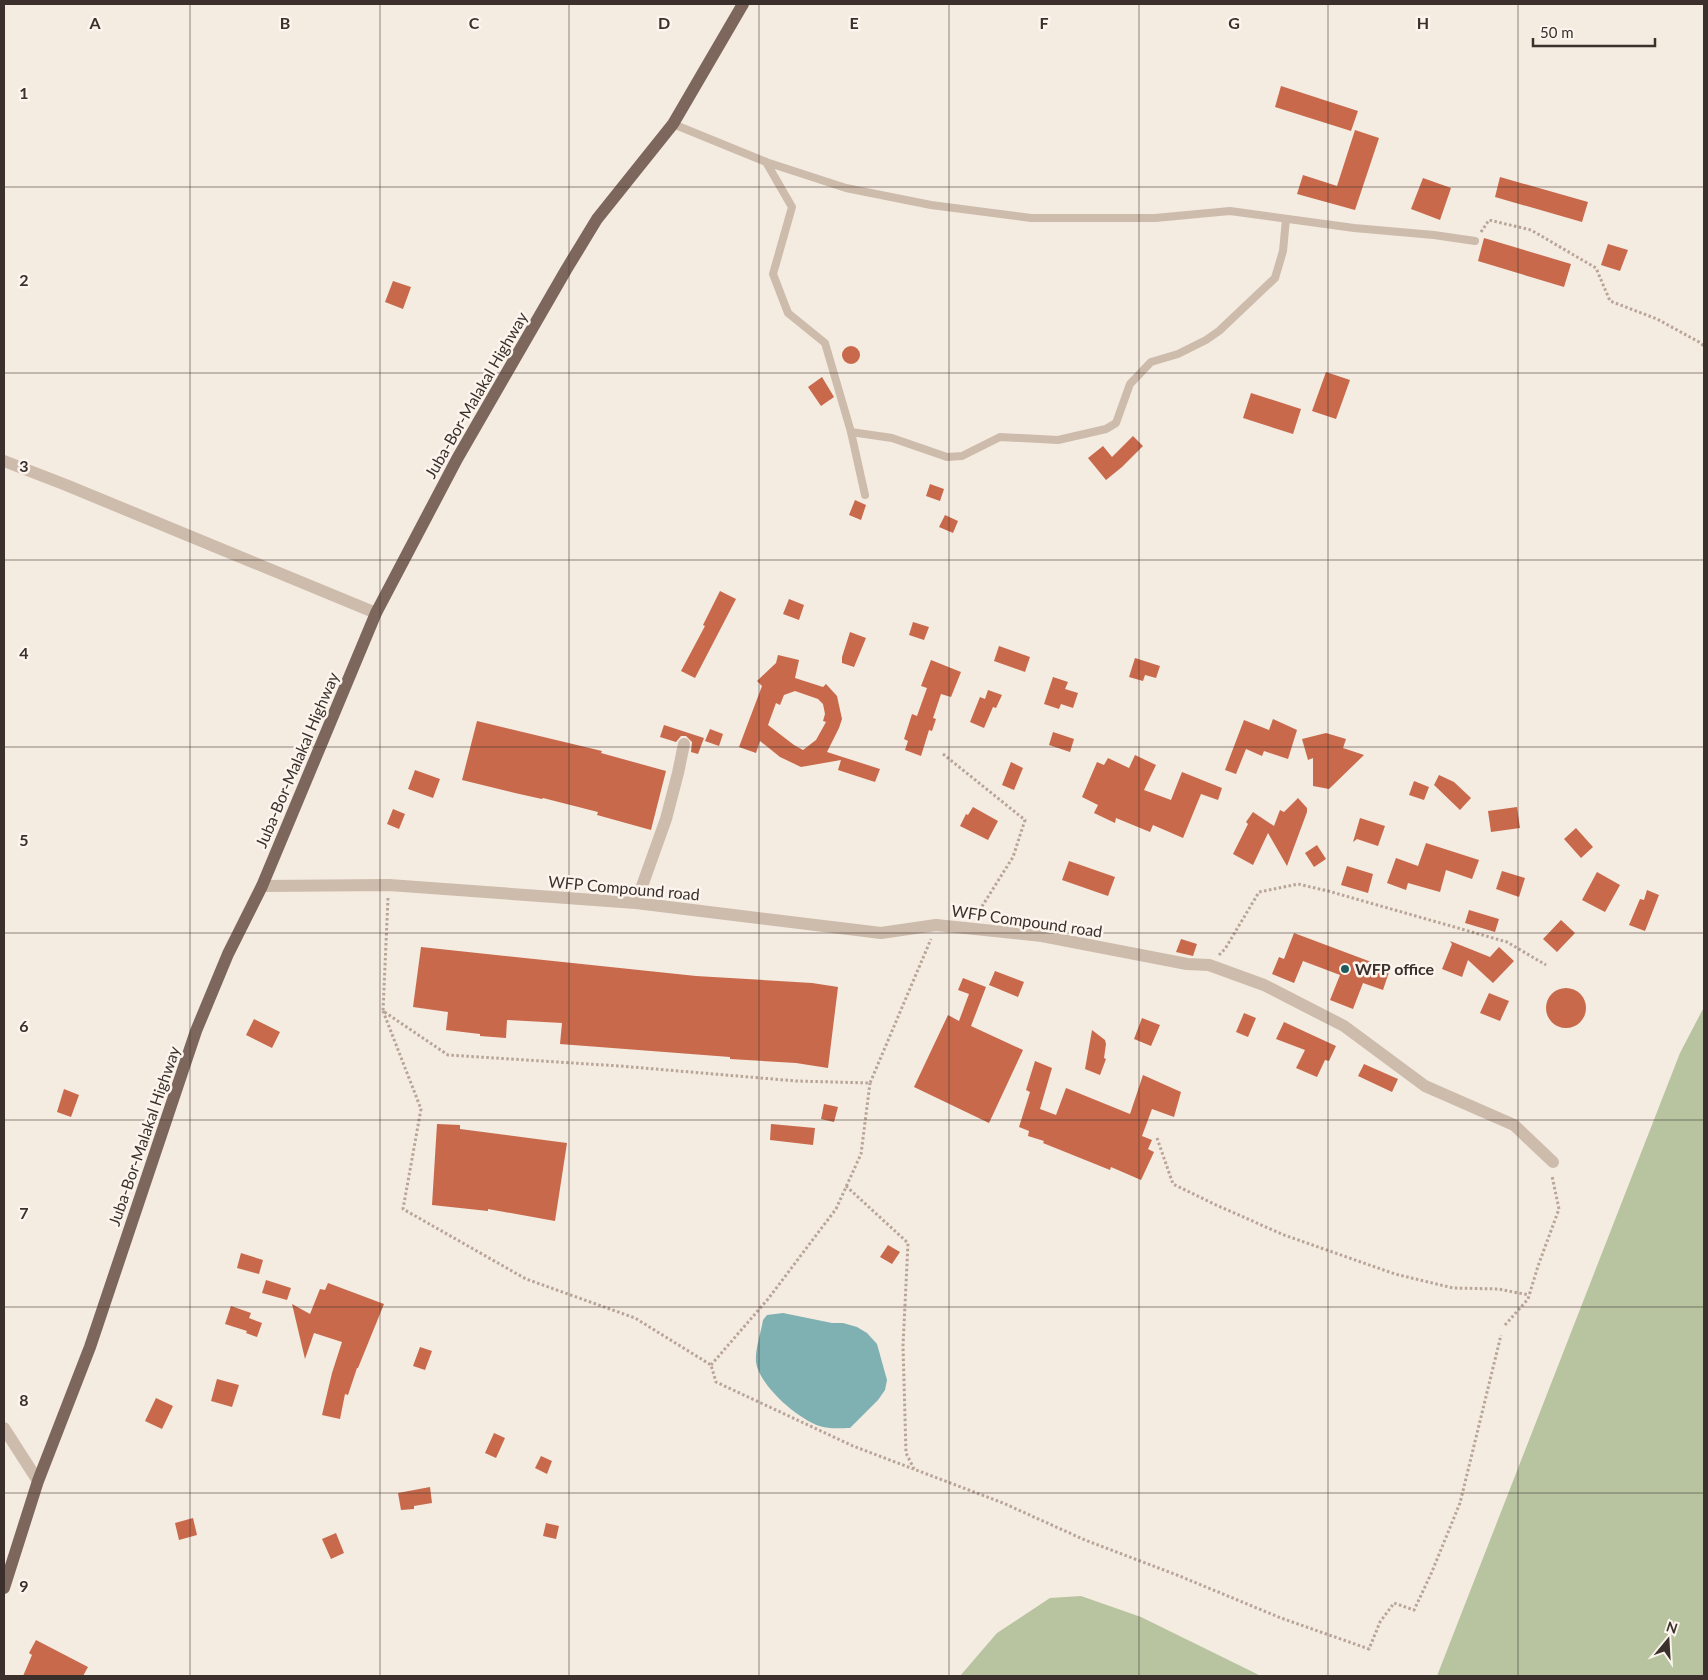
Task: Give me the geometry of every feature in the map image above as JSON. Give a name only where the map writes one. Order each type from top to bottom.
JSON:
[{"type":"main road","name":"Juba-Bor-Malakal Highway","points":[[4,1588],[38,1481],[90,1347],[196,1031],[228,954],[262,886],[376,613],[457,459],[592,227],[673,124],[743,4]]},
{"type":"street","points":[[4,462],[66,485],[376,613]]},
{"type":"street","points":[[636,903],[666,819],[684,744]]},
{"type":"street","name":"WFP Compound road","points":[[262,886],[389,886],[636,903],[881,933],[936,925],[1042,936],[1187,964],[1208,965],[1264,984],[1344,1026],[1425,1086],[1514,1125],[1551,1160]]},
{"type":"street","points":[[4,1428],[38,1481]]},
{"type":"lane","points":[[673,124],[766,162],[846,188],[930,205],[1031,218],[1155,218],[1230,212],[1475,241]]},
{"type":"lane","points":[[766,162],[792,207],[773,274],[788,313],[825,343],[850,432],[865,495]]},
{"type":"lane","points":[[850,432],[892,438],[947,458],[962,456],[1000,437],[1058,440],[1106,429],[1116,424],[1130,384],[1152,362],[1178,354],[1206,340],[1275,278],[1283,251],[1286,219]]},
{"type":"path","points":[[1475,241],[1489,220],[1532,230],[1596,268],[1610,301],[1657,318],[1704,346]]},
{"type":"path","points":[[943,754],[1025,820],[1013,858],[981,908],[963,915]]},
{"type":"path","points":[[1208,965],[1225,949],[1259,892],[1298,884],[1430,919],[1507,942],[1546,965]]},
{"type":"path","points":[[389,886],[383,1011],[420,1109],[403,1209],[526,1279],[635,1318],[711,1365],[716,1382],[853,1446],[1003,1503],[1085,1540],[1177,1574],[1281,1618],[1369,1649],[1380,1622],[1394,1603],[1414,1610],[1431,1574],[1460,1503],[1502,1335]]},
{"type":"path","points":[[711,1365],[780,1284],[836,1208],[861,1154],[870,1083],[936,925]]},
{"type":"path","points":[[383,1011],[448,1055],[620,1066],[796,1081],[870,1083]]},
{"type":"path","points":[[1157,1138],[1173,1184],[1284,1235],[1396,1274],[1453,1288],[1498,1289],[1529,1295]]},
{"type":"path","points":[[1505,1325],[1528,1299],[1559,1209],[1551,1160]]},
{"type":"path","points":[[846,1186],[908,1243],[903,1346],[906,1453],[914,1469]]},
{"type":"green space","points":[[1704,1007],[1704,1676],[1437,1676],[1680,1053]]},
{"type":"green space","points":[[1081,1596],[1141,1617],[1261,1676],[960,1676],[997,1633],[1050,1598]]},
{"type":"water","points":[[783,1313],[857,1327],[867,1333],[877,1344],[887,1380],[885,1390],[878,1400],[850,1428],[826,1428],[814,1424],[782,1402],[765,1382],[756,1362],[757,1346],[763,1320],[767,1315]]},
{"type":"building","points":[[1281,86],[1358,111],[1351,131],[1275,107]]},
{"type":"building","points":[[1355,130],[1379,138],[1355,210],[1297,194],[1303,175],[1337,186]]},
{"type":"building","points":[[1500,177],[1588,202],[1582,222],[1495,197]]},
{"type":"building","points":[[1423,178],[1451,188],[1440,220],[1411,209]]},
{"type":"building","points":[[1484,238],[1571,264],[1564,287],[1478,261]]},
{"type":"building","points":[[1608,244],[1628,250],[1620,271],[1601,265]]},
{"type":"building","points":[[393,281],[411,287],[403,309],[385,302]]},
{"type":"building","points":[[851,346],[859,351],[860,355],[855,363],[851,364],[843,359],[842,355],[847,347]]},
{"type":"building","points":[[1326,372],[1350,380],[1336,419],[1312,411]]},
{"type":"building","points":[[822,377],[834,397],[821,406],[808,387]]},
{"type":"building","points":[[1251,393],[1301,409],[1293,434],[1243,418]]},
{"type":"building","points":[[1133,436],[1143,446],[1106,480],[1088,458],[1103,446],[1112,457]]},
{"type":"building","points":[[930,484],[944,489],[940,501],[926,496]]},
{"type":"building","points":[[855,500],[866,505],[861,520],[849,515]]},
{"type":"building","points":[[945,515],[958,521],[953,533],[939,527]]},
{"type":"building","points":[[720,591],[736,599],[695,678],[681,671],[705,626],[703,625]]},
{"type":"building","points":[[789,599],[804,605],[799,620],[783,614]]},
{"type":"building","points":[[913,622],[929,627],[924,640],[909,635]]},
{"type":"building","points":[[850,632],[866,638],[854,667],[842,663]]},
{"type":"building","points":[[999,646],[1030,657],[1025,672],[994,661]]},
{"type":"building","points":[[778,655],[799,660],[795,678],[823,687],[826,684],[837,696],[842,719],[827,752],[880,769],[875,782],[838,770],[841,760],[801,767],[780,757],[760,741],[756,753],[739,747],[762,686],[757,681],[776,663]],"holes":[[[795,691],[818,699],[823,704],[825,714],[823,721],[826,722],[816,740],[803,750],[768,725],[776,703],[780,705],[784,695]]]},
{"type":"building","points":[[1135,658],[1160,666],[1156,678],[1145,675],[1143,681],[1129,677]]},
{"type":"building","points":[[931,660],[961,672],[951,697],[941,694],[933,718],[936,719],[932,731],[929,730],[921,756],[905,750],[908,741],[904,739],[912,714],[917,716],[927,688],[921,686]]},
{"type":"building","points":[[1053,677],[1068,682],[1065,689],[1078,693],[1073,708],[1061,704],[1059,709],[1044,704]]},
{"type":"building","points":[[988,690],[1002,695],[996,708],[993,707],[984,728],[970,722],[980,697],[985,699]]},
{"type":"building","points":[[1273,719],[1297,730],[1288,759],[1264,751],[1262,756],[1246,749],[1236,774],[1225,770],[1244,720],[1269,730]]},
{"type":"building","points":[[477,721],[602,751],[601,753],[666,771],[651,830],[597,815],[598,812],[462,780]]},
{"type":"building","points":[[664,725],[704,738],[698,754],[691,752],[692,742],[686,736],[681,736],[676,742],[660,737]]},
{"type":"building","points":[[710,729],[723,734],[719,746],[705,741]]},
{"type":"building","points":[[1053,732],[1074,739],[1070,752],[1049,745]]},
{"type":"building","points":[[1326,733],[1346,739],[1343,748],[1364,755],[1329,789],[1313,786],[1313,758],[1308,760],[1302,739]]},
{"type":"building","points":[[1135,755],[1156,765],[1144,790],[1171,800],[1182,772],[1222,788],[1218,800],[1201,794],[1183,838],[1153,825],[1150,832],[1116,818],[1115,823],[1094,813],[1098,805],[1082,797],[1097,762],[1104,765],[1108,758],[1129,768]]},
{"type":"building","points":[[1011,762],[1023,768],[1014,790],[1002,785]]},
{"type":"building","points":[[415,770],[440,779],[433,798],[408,789]]},
{"type":"building","points":[[1439,775],[1454,782],[1471,798],[1460,810],[1434,785]]},
{"type":"building","points":[[1414,781],[1429,787],[1424,800],[1409,795]]},
{"type":"building","points":[[1298,798],[1307,808],[1307,812],[1287,866],[1268,833],[1253,865],[1233,854],[1248,824],[1246,822],[1253,812],[1274,826],[1280,810],[1284,812]]},
{"type":"building","points":[[973,807],[998,821],[988,840],[960,826],[966,814],[968,815]]},
{"type":"building","points":[[1517,807],[1520,828],[1491,832],[1488,811]]},
{"type":"building","points":[[393,809],[405,814],[399,829],[387,824]]},
{"type":"building","points":[[1360,818],[1385,826],[1378,846],[1357,839],[1353,842]]},
{"type":"building","points":[[1576,828],[1593,847],[1581,858],[1564,839]]},
{"type":"building","points":[[1426,843],[1479,860],[1472,879],[1446,870],[1440,892],[1408,883],[1406,890],[1387,883],[1396,858],[1418,866]]},
{"type":"building","points":[[1317,845],[1326,859],[1314,867],[1305,853]]},
{"type":"building","points":[[1069,861],[1115,877],[1108,896],[1062,880]]},
{"type":"building","points":[[1347,866],[1373,874],[1368,893],[1341,885]]},
{"type":"building","points":[[1502,871],[1525,878],[1519,897],[1496,889]]},
{"type":"building","points":[[1597,872],[1620,885],[1605,912],[1582,900]]},
{"type":"building","points":[[1647,890],[1659,895],[1645,931],[1629,925],[1640,899],[1644,900]]},
{"type":"building","points":[[1469,910],[1499,919],[1495,932],[1465,923]]},
{"type":"building","points":[[1561,920],[1575,933],[1557,952],[1543,939]]},
{"type":"building","name":"WFP office","points":[[1294,933],[1390,969],[1383,990],[1363,983],[1353,1009],[1330,1000],[1340,975],[1303,961],[1294,983],[1272,974],[1279,957],[1284,959]]},
{"type":"building","points":[[1181,939],[1197,944],[1193,956],[1176,952]]},
{"type":"building","points":[[1450,941],[1490,957],[1499,947],[1514,961],[1493,983],[1468,960],[1462,977],[1442,969],[1452,944]]},
{"type":"building","points":[[421,947],[696,976],[812,983],[838,987],[828,1068],[796,1063],[730,1059],[730,1057],[560,1044],[562,1023],[507,1020],[506,1038],[446,1030],[448,1012],[413,1007]]},
{"type":"building","points":[[995,971],[1024,982],[1018,997],[989,985]]},
{"type":"building","points":[[963,978],[986,987],[971,1026],[1023,1050],[989,1123],[914,1087],[948,1015],[959,1021],[969,994],[958,990]]},
{"type":"building","points":[[1566,988],[1580,994],[1586,1008],[1580,1022],[1566,1028],[1552,1022],[1546,1008],[1552,994]]},
{"type":"building","points":[[1489,993],[1509,1001],[1500,1021],[1480,1013]]},
{"type":"building","points":[[1244,1013],[1256,1018],[1248,1037],[1236,1032]]},
{"type":"building","points":[[1142,1018],[1160,1025],[1151,1046],[1134,1039]]},
{"type":"building","points":[[254,1019],[280,1032],[272,1048],[246,1035]]},
{"type":"building","points":[[1284,1022],[1336,1046],[1329,1061],[1325,1060],[1317,1077],[1296,1068],[1305,1050],[1276,1039]]},
{"type":"building","points":[[1092,1030],[1105,1040],[1106,1044],[1104,1058],[1106,1059],[1100,1075],[1085,1069]]},
{"type":"building","points":[[1035,1061],[1052,1068],[1040,1109],[1056,1115],[1066,1088],[1130,1114],[1143,1075],[1181,1092],[1174,1117],[1152,1109],[1142,1136],[1152,1140],[1148,1149],[1154,1152],[1141,1180],[1111,1167],[1110,1170],[1043,1143],[1044,1141],[1028,1136],[1029,1131],[1019,1127],[1030,1092],[1026,1090]]},
{"type":"building","points":[[1364,1064],[1398,1079],[1392,1092],[1358,1076]]},
{"type":"building","points":[[64,1089],[79,1095],[71,1117],[57,1112]]},
{"type":"building","points":[[824,1104],[838,1107],[834,1122],[821,1119]]},
{"type":"building","points":[[437,1124],[460,1125],[460,1129],[567,1143],[555,1221],[488,1209],[488,1211],[432,1205]]},
{"type":"building","points":[[771,1124],[815,1128],[813,1145],[770,1140]]},
{"type":"building","points":[[888,1245],[900,1252],[892,1264],[880,1257]]},
{"type":"building","points":[[241,1253],[263,1260],[259,1274],[237,1268]]},
{"type":"building","points":[[266,1280],[291,1288],[287,1300],[262,1293]]},
{"type":"building","points":[[328,1283],[384,1304],[357,1368],[348,1395],[345,1394],[340,1419],[322,1415],[342,1342],[314,1333],[305,1359],[292,1304],[310,1314],[320,1289],[325,1290]]},
{"type":"building","points":[[231,1306],[251,1313],[249,1318],[262,1323],[257,1337],[246,1333],[247,1331],[225,1324]]},
{"type":"building","points":[[420,1347],[432,1351],[425,1370],[413,1366]]},
{"type":"building","points":[[217,1379],[239,1385],[232,1407],[211,1401]]},
{"type":"building","points":[[156,1398],[173,1406],[162,1429],[145,1421]]},
{"type":"building","points":[[494,1433],[505,1438],[496,1458],[485,1453]]},
{"type":"building","points":[[541,1456],[552,1461],[547,1474],[535,1468]]},
{"type":"building","points":[[430,1487],[432,1503],[414,1506],[414,1509],[401,1510],[398,1493]]},
{"type":"building","points":[[193,1518],[197,1535],[179,1540],[175,1523]]},
{"type":"building","points":[[546,1523],[559,1526],[556,1539],[543,1536]]},
{"type":"building","points":[[336,1533],[344,1553],[331,1559],[322,1539]]},
{"type":"building","points":[[36,1640],[88,1667],[83,1676],[23,1676],[32,1655],[29,1653]]},
{"type":"place","name":"WFP office","points":[[1345,969]]}]
